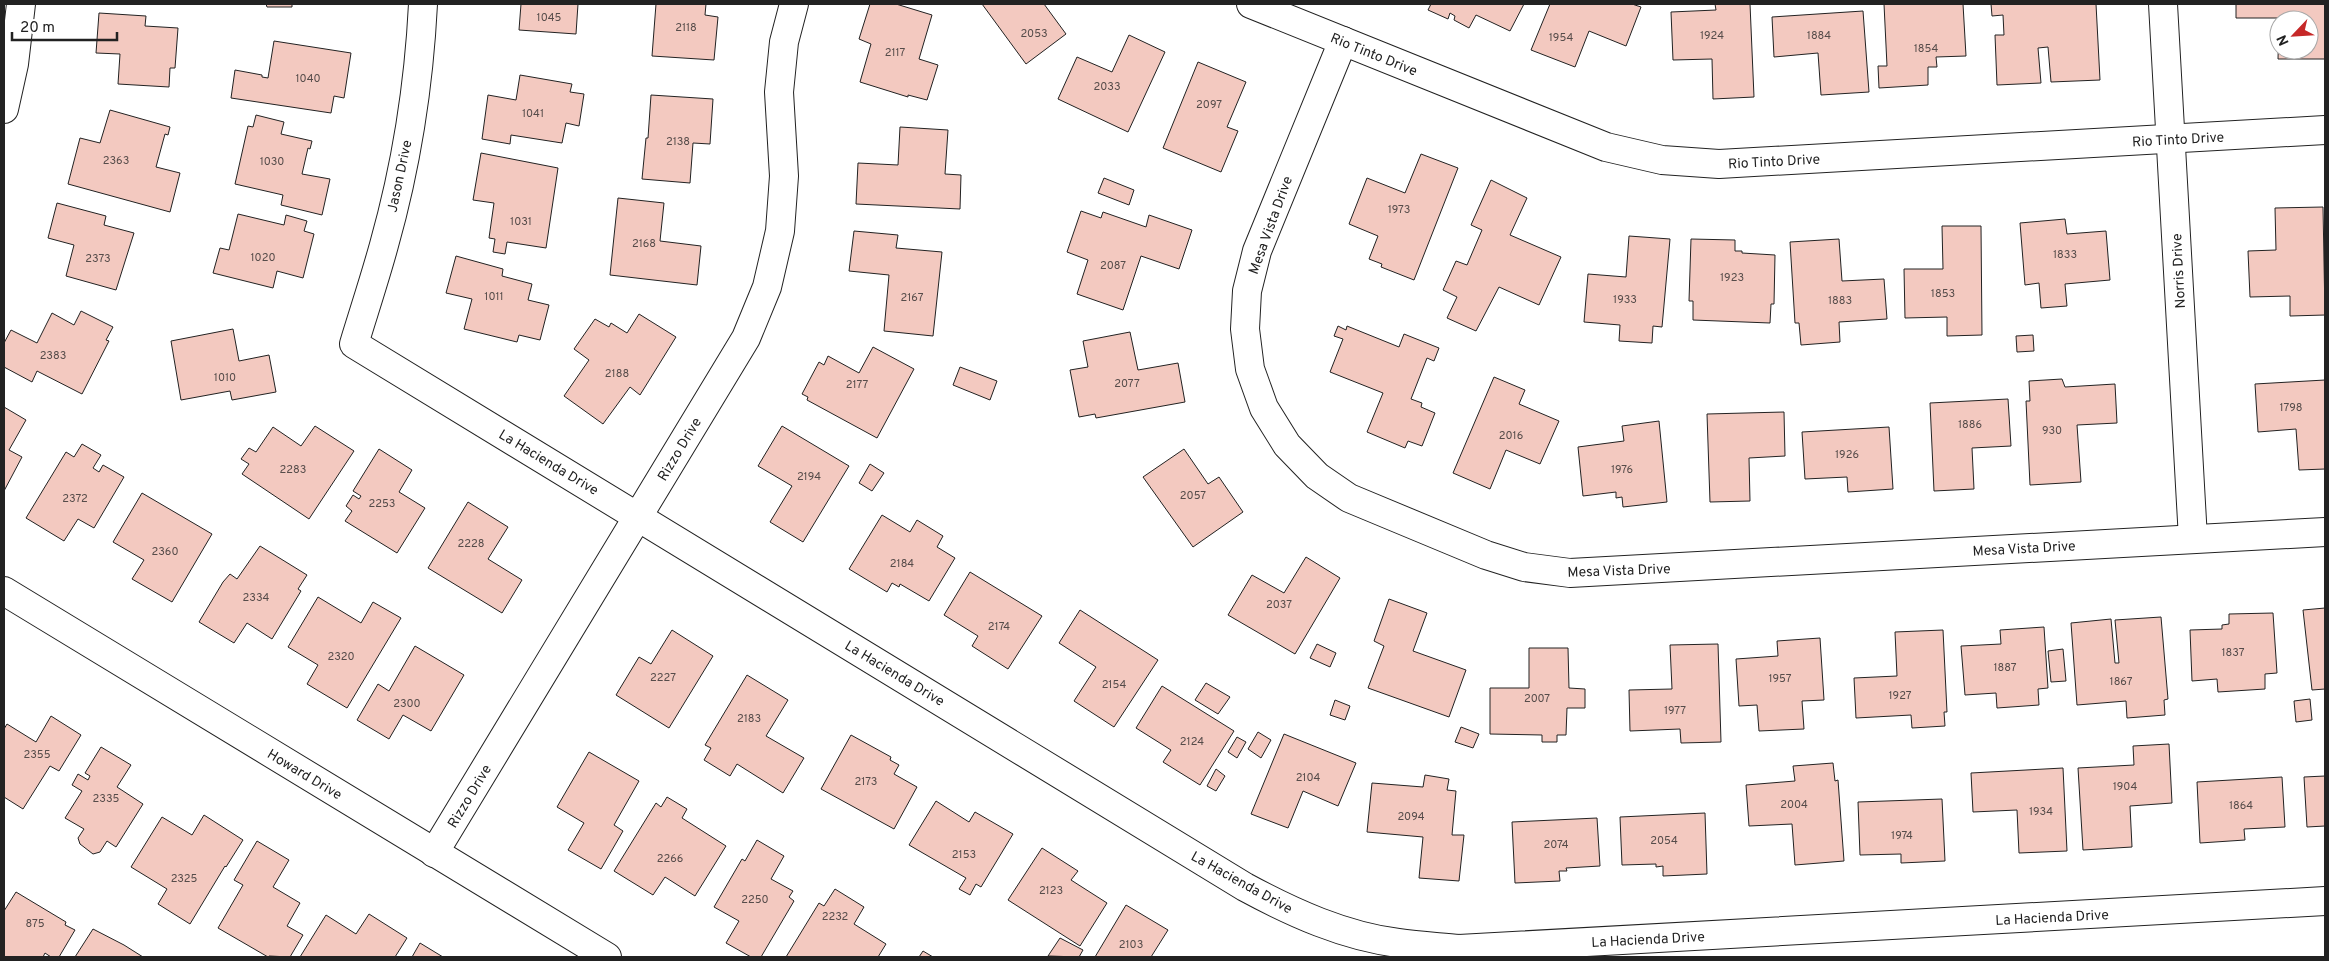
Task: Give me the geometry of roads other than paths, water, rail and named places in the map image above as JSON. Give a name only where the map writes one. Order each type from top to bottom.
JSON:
[{"type":"street","points":[[4,108],[14,64],[21,4]]},
{"type":"street","name":"Jason Drive","points":[[354,344],[384,244],[407,141],[423,4]]},
{"type":"street","name":"Rizzo Drive","points":[[434,853],[746,338],[766,287],[780,231],[784,176],[779,92],[784,42],[794,4]]},
{"type":"street","name":"Rio Tinto Drive","points":[[1251,4],[1606,148],[1662,160],[1719,164],[2325,130]]},
{"type":"street","name":"Norris Drive","points":[[2163,4],[2194,539]]},
{"type":"street","name":"Mesa Vista Drive","points":[[1343,41],[1257,251],[1247,291],[1245,328],[1250,368],[1264,408],[1287,446],[1317,476],[1349,498],[1486,555],[1524,567],[1570,573],[2325,532]]},
{"type":"street","name":"La Hacienda Drive","points":[[354,344],[1237,882],[1282,907],[1339,929],[1389,941],[1459,949],[1686,947],[2325,901]]},
{"type":"street","name":"Howard Drive","points":[[4,591],[607,957]]}]
